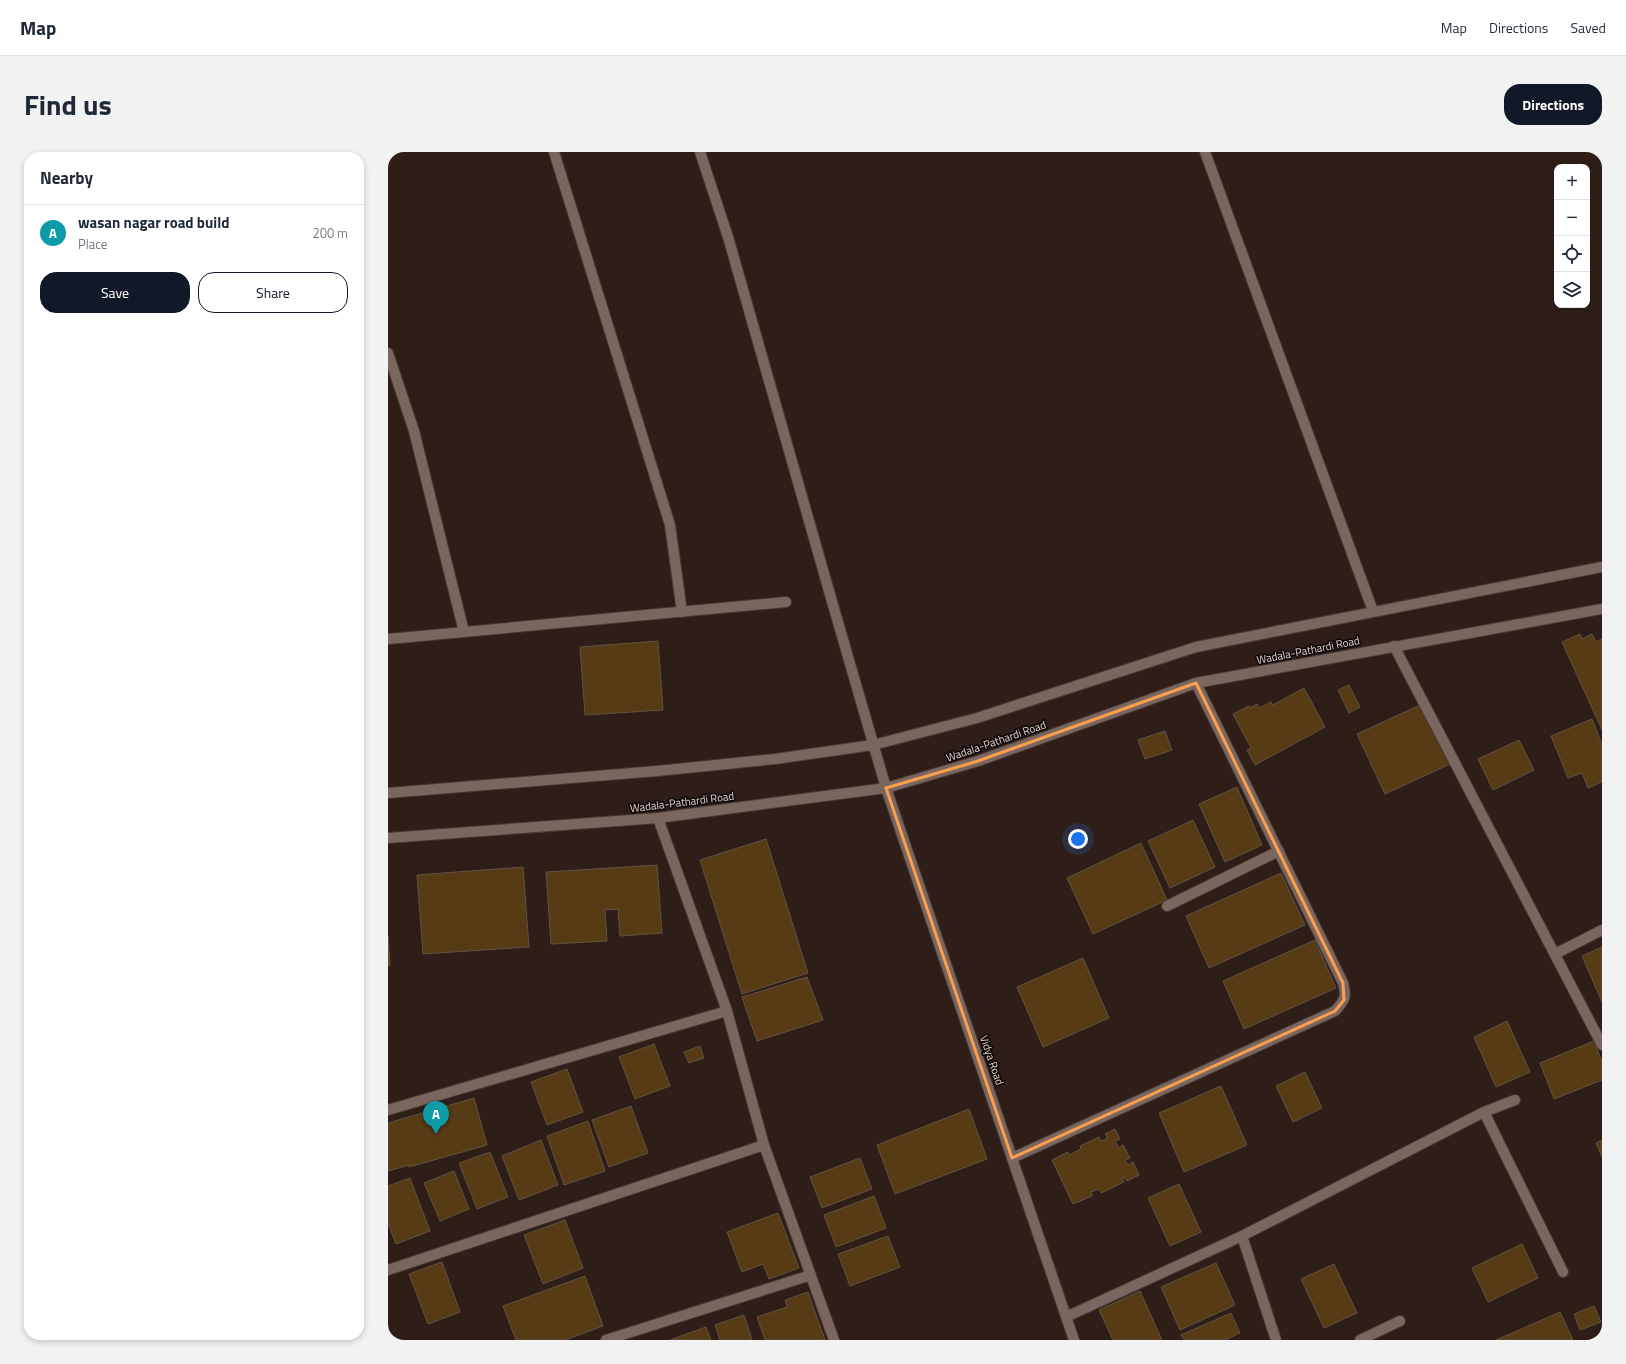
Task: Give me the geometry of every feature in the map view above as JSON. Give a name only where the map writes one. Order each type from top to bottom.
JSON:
[{"type":"street","points":[[554,152],[670,525],[682,612]]},
{"type":"street","name":"Vidya Road","points":[[700,152],[728,237],[886,788],[1074,1340]]},
{"type":"street","points":[[1205,152],[1373,611]]},
{"type":"street","points":[[388,353],[414,431],[464,632]]},
{"type":"street","points":[[388,793],[673,770],[775,759],[873,745],[977,718],[1196,647],[1602,567]]},
{"type":"street","points":[[388,639],[786,602]]},
{"type":"street","name":"Wadala-Pathardi Road","points":[[388,838],[658,818],[886,788],[978,761],[1196,683],[1602,609]]},
{"type":"street","points":[[1394,646],[1602,1045]]},
{"type":"street","points":[[1012,1158],[1328,1014],[1340,1006],[1344,1000],[1345,991],[1343,982],[1196,683]]},
{"type":"street","points":[[658,818],[727,1011],[764,1145],[834,1340]]},
{"type":"street","points":[[1167,906],[1279,852]]},
{"type":"street","points":[[1555,954],[1602,930]]},
{"type":"street","points":[[388,1110],[727,1011]]},
{"type":"street","points":[[1066,1316],[1242,1236],[1484,1112],[1515,1100]]},
{"type":"street","points":[[1484,1112],[1563,1272]]},
{"type":"street","points":[[388,1270],[764,1145]]},
{"type":"street","points":[[1242,1236],[1276,1340]]},
{"type":"street","points":[[606,1340],[811,1275]]},
{"type":"street","points":[[1360,1340],[1400,1321]]},
{"type":"highlighted area","points":[[1196,683],[1343,983],[1344,1000],[1335,1011],[1012,1158],[886,788],[978,761]]},
{"type":"building","points":[[1580,634],[1582,639],[1592,634],[1596,642],[1602,639],[1602,730],[1562,642]]},
{"type":"building","points":[[658,641],[663,710],[585,715],[580,647]]},
{"type":"building","points":[[1349,685],[1360,707],[1349,713],[1338,690]]},
{"type":"building","points":[[1304,688],[1325,727],[1255,765],[1247,750],[1251,748],[1233,714],[1249,706],[1250,708],[1257,704],[1259,708],[1271,702],[1273,705]]},
{"type":"building","points":[[1420,705],[1450,764],[1385,794],[1357,734]]},
{"type":"building","points":[[1592,719],[1602,744],[1602,782],[1588,788],[1582,773],[1568,778],[1551,736]]},
{"type":"building","points":[[1165,731],[1172,750],[1145,759],[1138,740]]},
{"type":"building","points":[[1519,740],[1534,770],[1493,790],[1478,759]]},
{"type":"building","points":[[1237,787],[1262,845],[1225,862],[1199,804]]},
{"type":"building","points":[[1193,820],[1215,867],[1170,888],[1148,841]]},
{"type":"building","points":[[766,839],[808,973],[742,994],[700,860]]},
{"type":"building","points":[[1141,843],[1167,900],[1093,934],[1067,878]]},
{"type":"building","points":[[657,865],[662,933],[620,936],[618,909],[605,910],[607,941],[551,944],[546,872]]},
{"type":"building","points":[[523,867],[529,947],[423,954],[417,875]]},
{"type":"building","points":[[1281,873],[1305,925],[1209,968],[1186,916]]},
{"type":"building","points":[[388,936],[390,965],[388,966]]},
{"type":"building","points":[[1315,940],[1336,988],[1244,1029],[1223,981]]},
{"type":"building","points":[[1602,947],[1602,1002],[1582,956]]},
{"type":"building","points":[[1083,958],[1109,1018],[1043,1047],[1017,987]]},
{"type":"building","points":[[807,977],[823,1020],[757,1041],[742,997]]},
{"type":"building","points":[[1507,1021],[1530,1072],[1496,1087],[1474,1037]]},
{"type":"building","points":[[1594,1041],[1602,1062],[1602,1080],[1554,1099],[1540,1063]]},
{"type":"building","points":[[654,1044],[670,1086],[635,1099],[619,1057]]},
{"type":"building","points":[[700,1046],[704,1058],[689,1063],[684,1052]]},
{"type":"building","points":[[567,1069],[583,1112],[547,1125],[531,1082]]},
{"type":"building","points":[[1305,1072],[1322,1108],[1293,1122],[1276,1086]]},
{"type":"building","points":[[1221,1086],[1247,1145],[1184,1172],[1159,1113]]},
{"type":"building","points":[[474,1098],[487,1145],[409,1167],[409,1165],[388,1171],[388,1123]]},
{"type":"building","points":[[631,1106],[648,1153],[609,1167],[592,1120]]},
{"type":"building","points":[[969,1109],[987,1159],[895,1194],[877,1145]]},
{"type":"building","points":[[588,1121],[605,1171],[564,1185],[547,1136]]},
{"type":"building","points":[[1115,1129],[1120,1139],[1115,1141],[1119,1148],[1123,1145],[1130,1158],[1125,1160],[1128,1165],[1133,1162],[1139,1175],[1127,1181],[1124,1177],[1122,1178],[1124,1182],[1101,1193],[1099,1189],[1091,1192],[1092,1196],[1073,1204],[1052,1160],[1068,1152],[1069,1155],[1081,1149],[1080,1146],[1099,1137],[1101,1141],[1108,1138],[1105,1134]]},
{"type":"building","points":[[541,1140],[558,1185],[519,1200],[502,1156]]},
{"type":"building","points":[[1602,1140],[1602,1157],[1596,1143]]},
{"type":"building","points":[[490,1152],[508,1197],[477,1209],[459,1163]]},
{"type":"building","points":[[860,1158],[872,1189],[822,1208],[810,1177]]},
{"type":"building","points":[[454,1171],[469,1209],[440,1221],[424,1183]]},
{"type":"building","points":[[410,1178],[430,1231],[396,1244],[388,1223],[388,1186]]},
{"type":"building","points":[[1179,1184],[1201,1232],[1170,1246],[1148,1198]]},
{"type":"building","points":[[874,1196],[886,1228],[836,1247],[824,1215]]},
{"type":"building","points":[[778,1213],[799,1268],[769,1279],[763,1264],[742,1272],[727,1232]]},
{"type":"building","points":[[565,1220],[583,1268],[543,1284],[524,1235]]},
{"type":"building","points":[[888,1236],[900,1267],[850,1286],[838,1254]]},
{"type":"building","points":[[1522,1244],[1538,1278],[1488,1302],[1472,1268]]},
{"type":"building","points":[[442,1262],[460,1312],[428,1324],[409,1274]]},
{"type":"building","points":[[1216,1263],[1235,1305],[1180,1330],[1161,1287]]},
{"type":"building","points":[[1334,1264],[1357,1313],[1324,1328],[1301,1279]]},
{"type":"building","points":[[585,1276],[603,1326],[565,1340],[516,1340],[503,1306]]},
{"type":"building","points":[[1140,1291],[1162,1340],[1113,1340],[1099,1310]]},
{"type":"building","points":[[808,1292],[825,1340],[765,1340],[757,1317],[787,1307],[785,1300]]},
{"type":"building","points":[[1594,1306],[1601,1322],[1580,1330],[1574,1314]]},
{"type":"building","points":[[1560,1312],[1573,1340],[1496,1340]]},
{"type":"building","points":[[1231,1313],[1240,1333],[1225,1340],[1184,1340],[1181,1335]]},
{"type":"building","points":[[744,1315],[752,1340],[720,1340],[715,1325]]},
{"type":"building","points":[[706,1327],[711,1340],[670,1340]]},
{"type":"place","name":"wasan nagar road build","points":[[436,1134]]}]
